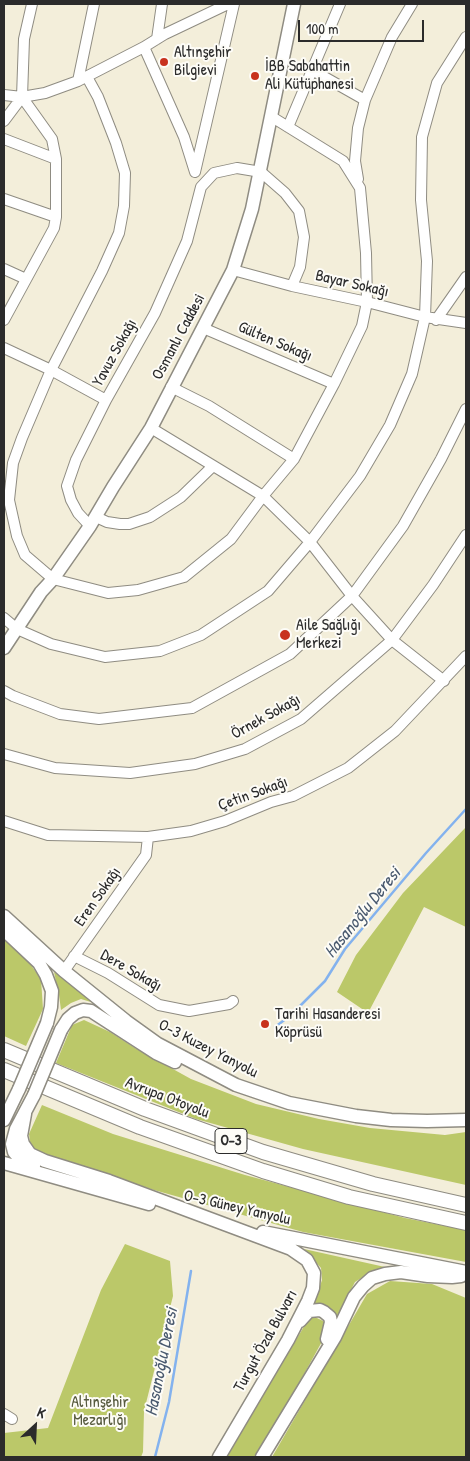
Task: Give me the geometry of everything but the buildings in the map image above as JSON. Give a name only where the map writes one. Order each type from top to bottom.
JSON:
[{"type":"highway","name":"Avrupa Otoyolu","points":[[4,1050],[145,1109],[263,1152],[373,1184],[466,1205]]},
{"type":"highway","name":"O-3","points":[[4,1070],[140,1128],[263,1172],[349,1197],[466,1223]]},
{"type":"main road","name":"Osmanlı Caddesi","points":[[4,648],[41,592],[53,579],[93,522],[151,428],[233,270],[252,209],[261,172],[294,4]]},
{"type":"main road","name":"O-3 Kuzey Yanyolu","points":[[4,916],[64,971],[126,1021],[158,1044],[236,1085],[289,1102],[356,1116],[392,1120],[466,1120]]},
{"type":"main road","points":[[4,930],[39,963],[52,991],[47,1023],[4,1120]]},
{"type":"main road","points":[[160,1207],[130,1195],[40,1168],[20,1159],[14,1152],[12,1144],[16,1129],[34,1096],[61,1030],[68,1019],[75,1013],[83,1010],[91,1011],[156,1053],[188,1068],[236,1085]]},
{"type":"main road","points":[[25,1114],[21,1136],[23,1144],[30,1154],[45,1161],[109,1181],[200,1216]]},
{"type":"main road","name":"O-3 Güney Yanyolu","points":[[4,1163],[160,1207],[276,1235],[466,1273]]},
{"type":"main road","name":"Turgut Özal Bulvarı","points":[[200,1216],[291,1249],[307,1260],[314,1273],[313,1288],[288,1340],[219,1457]]},
{"type":"main road","points":[[262,1457],[335,1337],[354,1297],[372,1278],[401,1272],[436,1277],[452,1277],[466,1273]]},
{"type":"main road","points":[[288,1340],[309,1311],[320,1310],[330,1316],[331,1329],[302,1390]]},
{"type":"street","points":[[4,121],[22,97],[24,39],[32,4]]},
{"type":"street","points":[[82,79],[94,4]]},
{"type":"street","points":[[157,39],[162,4]]},
{"type":"street","points":[[4,95],[22,97],[45,93],[82,79],[228,4]]},
{"type":"street","points":[[195,172],[234,4]]},
{"type":"street","points":[[288,127],[340,4]]},
{"type":"street","points":[[82,79],[98,97],[116,143],[125,173],[124,206],[119,233],[106,263],[51,370],[13,463],[9,500],[17,536],[25,555],[53,579],[108,593],[138,590],[184,577],[231,540],[294,458],[334,384],[362,326],[367,302],[366,254],[360,188],[354,161],[358,128],[365,100],[392,37],[412,4]]},
{"type":"street","points":[[4,618],[17,629],[51,644],[105,657],[160,651],[201,635],[268,590],[310,542],[360,476],[390,425],[412,374],[425,317],[427,261],[421,200],[422,137],[437,83],[466,37]]},
{"type":"street","points":[[144,47],[184,138],[200,188],[214,173],[237,168],[261,172],[285,193],[299,211],[304,237],[300,267],[292,286]]},
{"type":"street","points":[[312,70],[365,100]]},
{"type":"street","points":[[4,320],[54,228],[56,217],[56,160],[52,139],[22,97]]},
{"type":"street","points":[[272,117],[344,161],[360,188]]},
{"type":"street","points":[[4,139],[56,160]]},
{"type":"street","name":"Yavuz Sokağı","points":[[93,522],[78,513],[71,500],[67,486],[76,460],[106,400],[155,313],[187,241],[200,188]]},
{"type":"street","points":[[4,199],[56,217]]},
{"type":"street","points":[[4,269],[26,280]]},
{"type":"street","name":"Bayar Sokağı","points":[[233,270],[436,320],[466,323]]},
{"type":"street","points":[[436,320],[466,278]]},
{"type":"street","name":"Gülten Sokağı","points":[[203,328],[334,384]]},
{"type":"street","points":[[4,348],[51,370],[106,400]]},
{"type":"street","points":[[171,387],[209,406],[294,458]]},
{"type":"street","points":[[4,691],[60,714],[99,719],[192,708],[290,654],[352,596],[403,526],[441,459],[466,409]]},
{"type":"street","points":[[151,428],[263,496],[310,542],[352,596],[392,640],[444,682]]},
{"type":"street","points":[[93,522],[129,524],[150,517],[181,498],[213,466]]},
{"type":"street","name":"Örnek Sokağı","points":[[4,754],[55,768],[130,773],[195,764],[245,749],[301,719],[392,640],[433,585],[466,535]]},
{"type":"street","name":"Çetin Sokağı","points":[[4,821],[48,835],[148,837],[191,831],[225,821],[271,802],[293,796],[348,768],[395,731],[444,682],[466,656]]},
{"type":"street","name":"Eren Sokağı","points":[[64,971],[146,855],[148,837]]},
{"type":"street","name":"Dere Sokağı","points":[[74,956],[108,973],[159,1005],[189,1010],[229,1004],[233,1001]]},
{"type":"green space","points":[[466,827],[466,927],[424,907],[368,1013],[337,992],[356,955],[403,893]]},
{"type":"green space","points":[[4,936],[23,954],[41,979],[43,1009],[26,1046],[4,1036]]},
{"type":"green space","points":[[54,972],[94,1003],[81,999],[61,1010]]},
{"type":"green space","points":[[84,1020],[110,1032],[191,1079],[256,1104],[319,1119],[370,1128],[445,1135],[466,1132],[466,1185],[303,1149],[196,1119],[56,1063],[72,1025]]},
{"type":"green space","points":[[42,1105],[113,1134],[245,1175],[405,1218],[466,1230],[466,1262],[303,1232],[154,1190],[31,1149],[29,1134]]},
{"type":"green space","name":"Altınşehir Mezarlığı","points":[[125,1244],[170,1261],[173,1296],[144,1411],[143,1452],[141,1457],[4,1457],[4,1433],[48,1428],[101,1290]]},
{"type":"green space","points":[[304,1249],[385,1267],[371,1272],[355,1282],[337,1317],[332,1311],[310,1307],[322,1280],[321,1268]]},
{"type":"green space","points":[[390,1281],[432,1284],[466,1298],[466,1457],[272,1457],[367,1294]]},
{"type":"green space","points":[[309,1318],[317,1318],[325,1322],[325,1336],[297,1387],[254,1457],[227,1457]]},
{"type":"waterway","name":"Hasanoğlu Deresi","points":[[275,1027],[291,1015],[325,981],[345,949],[466,809]]},
{"type":"waterway","name":"Hasanoğlu Deresi","points":[[155,1457],[169,1402],[191,1271]]},
{"type":"place","name":"Altınşehir Bilgievi","points":[[164,62]]},
{"type":"place","name":"İBB Sabahattin Ali Kütüphanesi","points":[[255,76]]},
{"type":"place","name":"Aile Sağlığı Merkezi","points":[[285,635]]},
{"type":"place","name":"Tarihi Hasanderesi Köprüsü","points":[[265,1024]]}]
